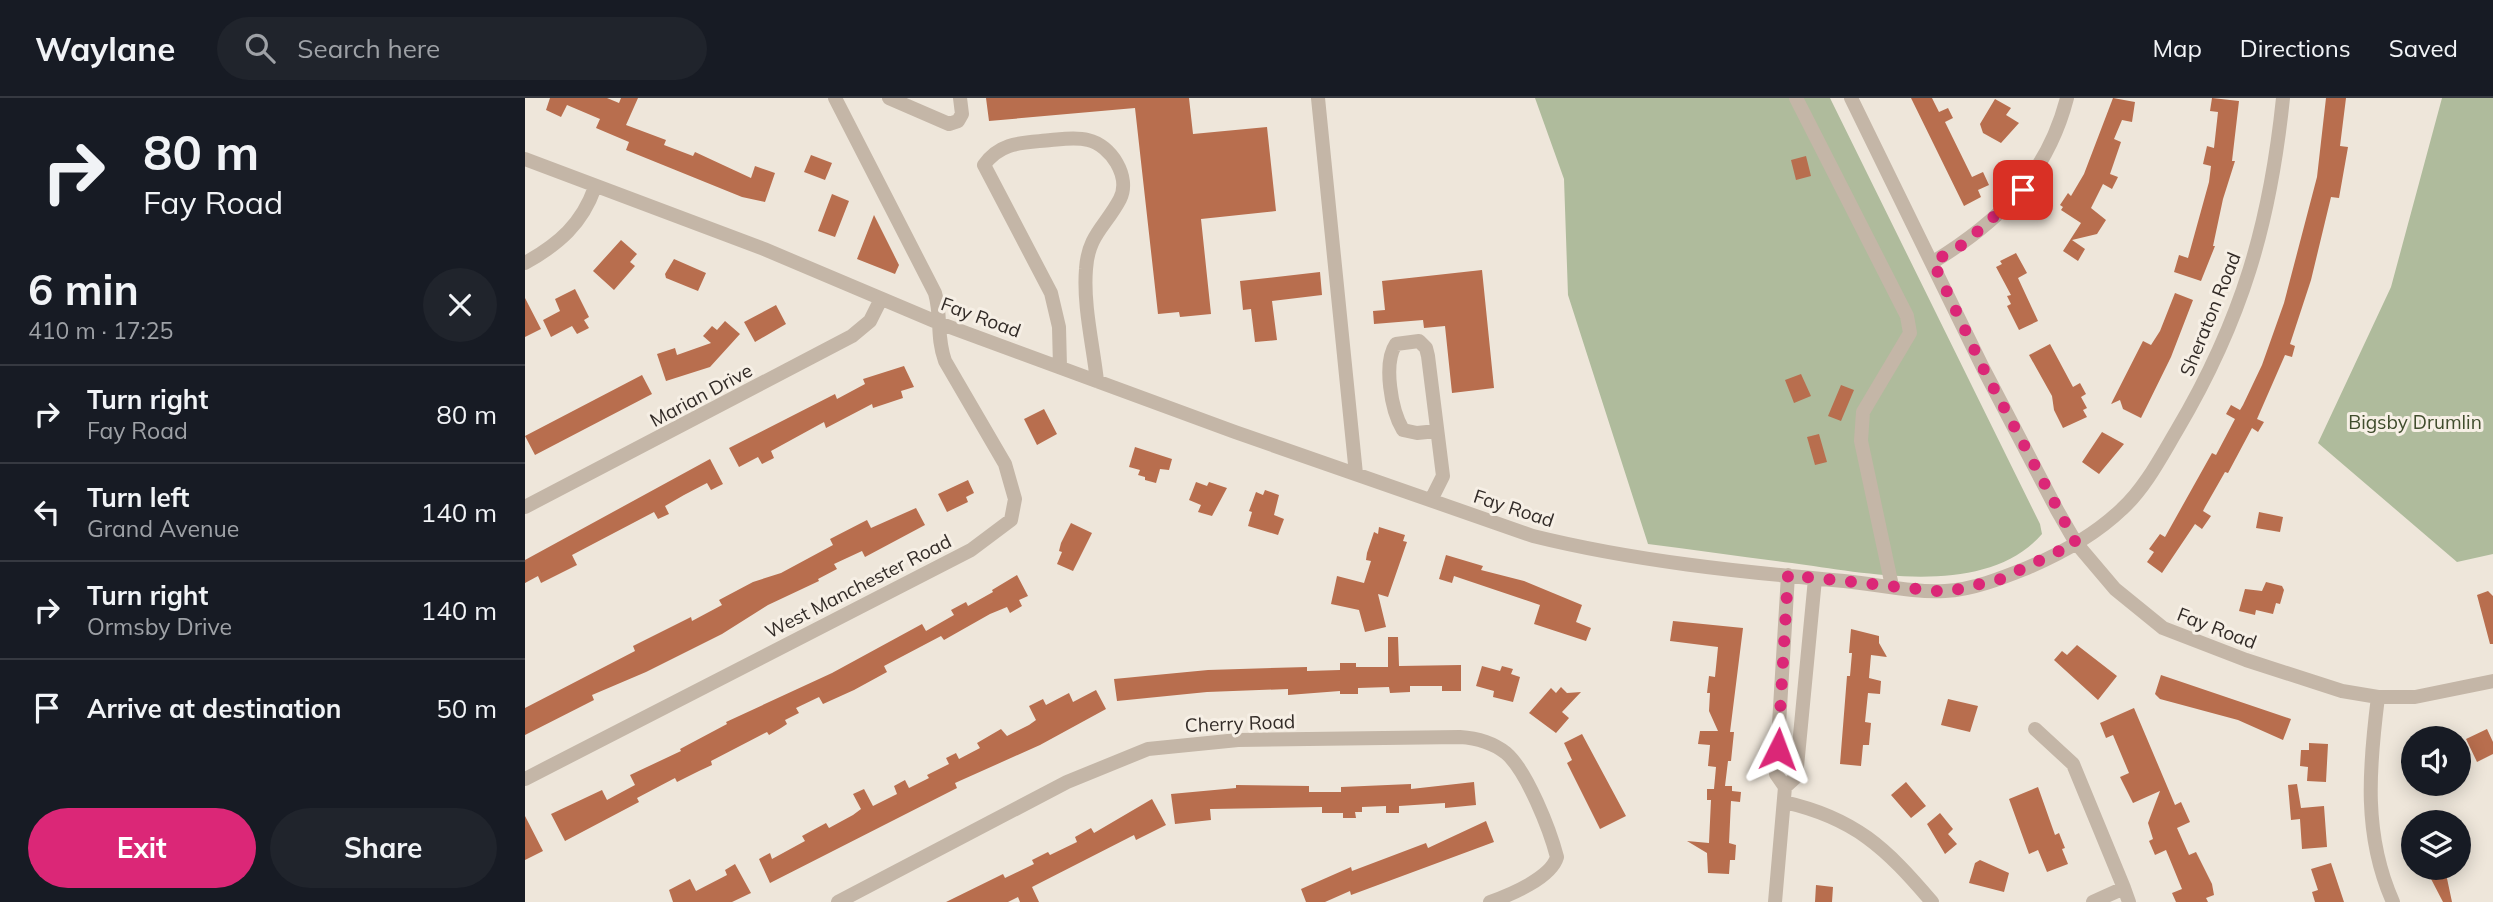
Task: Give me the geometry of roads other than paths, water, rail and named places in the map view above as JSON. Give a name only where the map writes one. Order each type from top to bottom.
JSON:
[{"type":"street","name":"West Manchester Road","points":[[525,779],[971,550],[1011,520],[1015,499],[1005,464],[945,361],[938,343],[940,308],[935,293],[835,98]]},
{"type":"street","points":[[889,98],[949,124],[958,121],[962,114],[960,98]]},
{"type":"street","points":[[1318,98],[1356,474]]},
{"type":"street","points":[[1796,98],[1907,316],[1910,333],[1863,412],[1862,432],[1892,586]]},
{"type":"street","points":[[1851,98],[1983,368],[2076,543]]},
{"type":"street","points":[[1933,262],[1965,243],[2023,190],[2053,142],[2067,98]]},
{"type":"street","name":"Sheraton Road","points":[[2076,543],[2123,509],[2154,468],[2209,375],[2237,308],[2258,244],[2275,175],[2283,98]]},
{"type":"street","points":[[1060,367],[1059,327],[1051,293],[984,165],[996,151],[1007,145],[1071,138],[1091,140],[1117,162],[1123,180],[1121,197],[1089,243],[1085,271],[1097,381]]},
{"type":"street","name":"Fay Road","points":[[525,159],[764,249],[939,323],[1533,536],[1583,548],[1815,579],[1946,592],[2001,579],[2076,543],[2115,589],[2163,628],[2306,680],[2342,691],[2378,697],[2435,695],[2493,681]]},
{"type":"street","points":[[525,263],[549,249],[573,229],[596,187]]},
{"type":"street","name":"Marian Drive","points":[[525,508],[852,336],[870,321],[881,299]]},
{"type":"street","points":[[1431,500],[1443,476],[1426,348],[1419,341],[1396,344],[1389,360],[1397,419],[1403,430],[1417,433],[1437,431]]},
{"type":"street","points":[[1775,902],[1784,794],[1776,774],[1788,575]]},
{"type":"street","points":[[1784,794],[1796,777],[1815,579]]},
{"type":"street","points":[[2378,697],[2369,803],[2373,844],[2393,902]]},
{"type":"street","points":[[2035,729],[2073,764],[2127,895],[2093,902]]},
{"type":"street","name":"Cherry Road","points":[[838,902],[1067,782],[1148,749],[1238,740],[1446,737],[1482,739],[1506,753],[1518,768],[1556,857],[1553,868],[1519,897],[1490,902]]},
{"type":"street","points":[[1784,794],[1851,825],[1888,854],[1932,902]]},
{"type":"park label","name":"Bigsby Drumlin","points":[[2415,422]]}]
